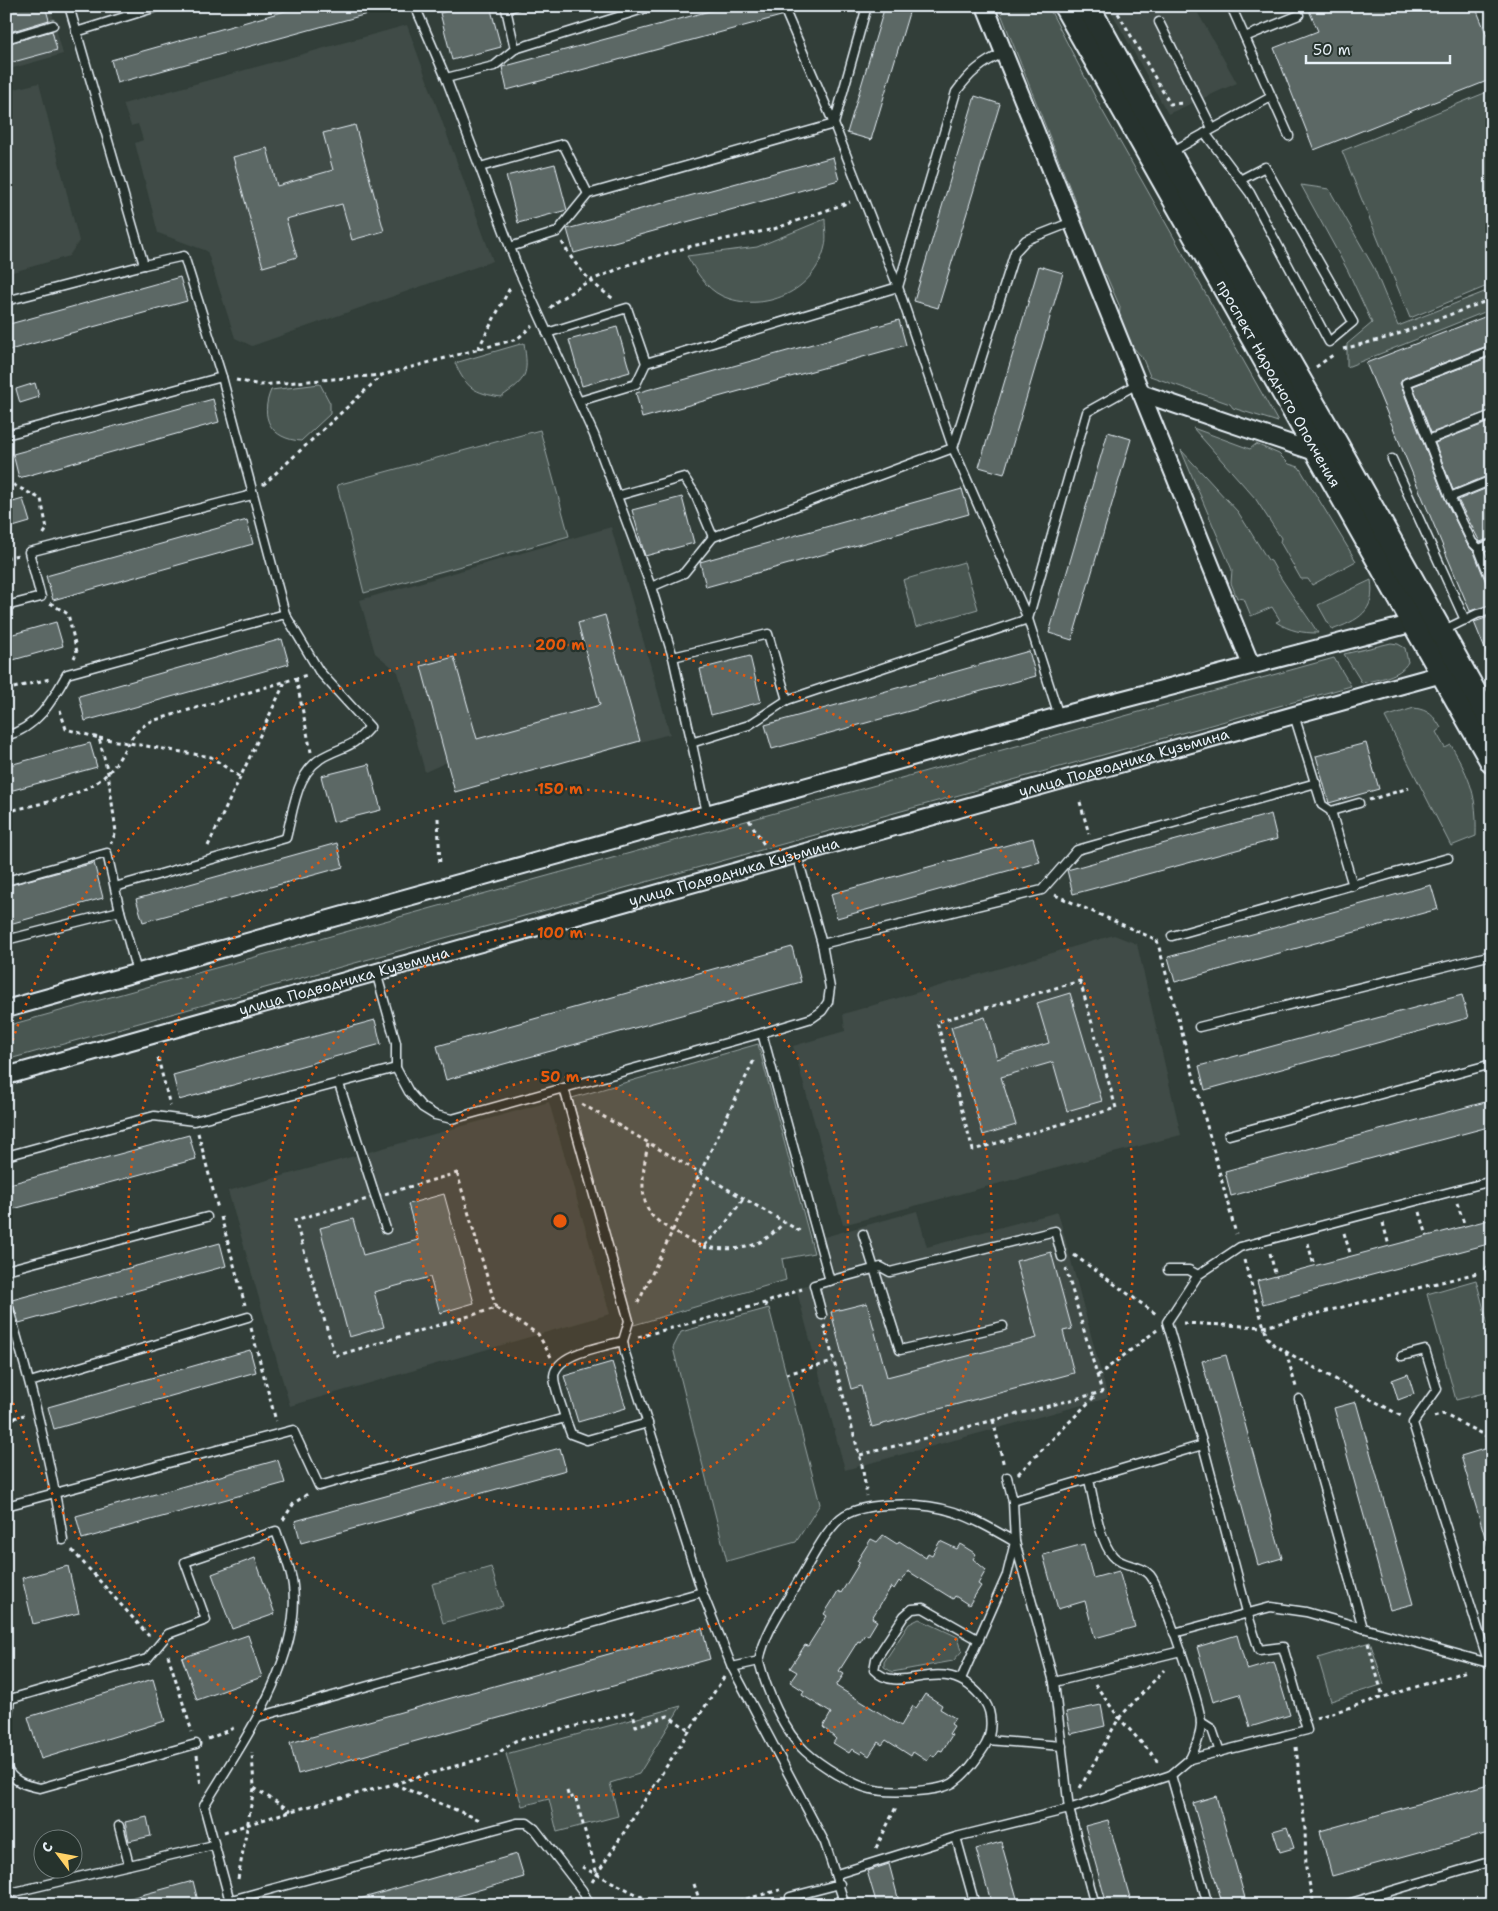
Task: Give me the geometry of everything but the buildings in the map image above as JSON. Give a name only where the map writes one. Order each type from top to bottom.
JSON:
[{"type":"main road","name":"проспект Народного Ополчения","points":[[1065,6],[1318,453],[1429,624]]},
{"type":"main road","name":"проспект Народного Ополчения","points":[[1088,6],[1169,153],[1297,375],[1429,624],[1492,762]]},
{"type":"main road","name":"проспект Народного Ополчения","points":[[1448,666],[1492,724]]},
{"type":"street","points":[[985,6],[1251,665]]},
{"type":"street","points":[[1139,388],[1318,453]]},
{"type":"street","points":[[6,1009],[1059,716],[1251,665],[1429,624]]},
{"type":"street","name":"улица Подводника Кузьмина","points":[[6,1076],[1294,715],[1448,666]]},
{"type":"lane","points":[[69,6],[144,265]]},
{"type":"lane","points":[[76,32],[160,6]]},
{"type":"lane","points":[[415,6],[446,78],[519,272],[580,401],[651,587],[673,657],[707,813]]},
{"type":"lane","points":[[515,6],[506,8],[515,50]]},
{"type":"lane","points":[[446,78],[494,66],[515,50],[653,6]]},
{"type":"lane","points":[[783,6],[834,124],[898,287],[953,448],[1028,619],[1059,716]]},
{"type":"lane","points":[[834,124],[867,6]]},
{"type":"lane","points":[[1231,6],[1289,136]]},
{"type":"lane","points":[[1245,36],[1299,15]]},
{"type":"lane","points":[[1159,22],[1212,128]]},
{"type":"lane","points":[[6,38],[54,25]]},
{"type":"lane","points":[[898,287],[956,92],[969,74],[990,59],[1004,53]]},
{"type":"lane","points":[[1169,153],[1271,97]]},
{"type":"lane","points":[[510,248],[557,232],[588,194],[834,124]]},
{"type":"lane","points":[[1205,132],[1240,180],[1250,193],[1329,342],[1353,322],[1265,167],[1240,180]]},
{"type":"lane","points":[[480,168],[563,144],[588,194]]},
{"type":"lane","points":[[953,448],[1015,252],[1026,240],[1072,222]]},
{"type":"lane","points":[[6,301],[184,256],[222,376],[285,614],[320,671],[370,727],[360,739],[346,748],[327,754],[313,764],[302,778],[286,838],[115,887]]},
{"type":"lane","points":[[646,364],[898,287]]},
{"type":"lane","points":[[547,333],[627,308],[646,364],[636,384],[580,401]]},
{"type":"lane","points":[[1492,350],[1406,383],[1450,497],[1472,542],[1479,550],[1492,583]]},
{"type":"lane","points":[[6,436],[222,376]]},
{"type":"lane","points":[[1028,619],[1087,412],[1139,388]]},
{"type":"lane","points":[[1428,440],[1492,414]]},
{"type":"lane","points":[[651,587],[684,573],[713,537],[953,448]]},
{"type":"lane","points":[[1392,460],[1465,620]]},
{"type":"lane","points":[[617,496],[684,477],[695,494],[713,537]]},
{"type":"lane","points":[[1450,497],[1492,480]]},
{"type":"lane","points":[[6,606],[40,596],[29,552],[252,495]]},
{"type":"lane","points":[[1479,550],[1492,544]]},
{"type":"lane","points":[[1429,624],[1465,620],[1492,610]]},
{"type":"lane","points":[[6,736],[22,732],[39,716],[55,696],[67,674],[285,614]]},
{"type":"lane","points":[[691,743],[749,725],[787,700],[1028,619]]},
{"type":"lane","points":[[673,657],[768,634],[787,700]]},
{"type":"lane","points":[[1294,715],[1322,805],[1331,811],[1353,886]]},
{"type":"lane","points":[[822,944],[1042,890],[1077,850],[1316,783]]},
{"type":"lane","points":[[1331,811],[1359,803]]},
{"type":"lane","points":[[6,881],[107,852],[137,972]]},
{"type":"lane","points":[[376,972],[396,1043],[396,1068],[409,1092],[422,1107],[435,1115],[452,1119],[565,1091],[763,1036],[812,1018],[822,1011],[828,1002],[830,988],[822,944],[797,855]]},
{"type":"lane","points":[[1172,936],[1448,858]]},
{"type":"lane","points":[[6,940],[120,910]]},
{"type":"lane","points":[[1199,1027],[1492,955]]},
{"type":"lane","points":[[763,1036],[830,1281]]},
{"type":"lane","points":[[1230,1135],[1492,1064]]},
{"type":"lane","points":[[6,1156],[154,1116],[194,1121],[396,1068]]},
{"type":"lane","points":[[339,1084],[360,1153],[377,1196],[386,1229]]},
{"type":"lane","points":[[565,1091],[629,1321],[623,1341],[702,1592],[730,1668],[825,1842],[837,1874],[845,1905]]},
{"type":"lane","points":[[1190,1759],[1307,1730],[1283,1647],[1259,1650],[1167,1322],[1198,1274],[1240,1246],[1492,1181]]},
{"type":"lane","points":[[6,1270],[207,1217]]},
{"type":"lane","points":[[822,1315],[814,1285],[873,1269],[881,1268],[890,1272],[1055,1231],[1062,1257]]},
{"type":"lane","points":[[863,1234],[900,1350],[1002,1326]]},
{"type":"lane","points":[[1168,1270],[1189,1270],[1198,1274]]},
{"type":"lane","points":[[6,1299],[37,1411],[56,1492],[63,1540]]},
{"type":"lane","points":[[30,1382],[248,1317]]},
{"type":"lane","points":[[623,1341],[565,1358],[556,1366],[554,1378],[565,1418],[571,1434],[587,1440],[648,1422]]},
{"type":"lane","points":[[1402,1356],[1425,1350],[1437,1389],[1414,1423],[1490,1664]]},
{"type":"lane","points":[[1299,1399],[1363,1628]]},
{"type":"lane","points":[[6,1506],[293,1430],[319,1486],[565,1418]]},
{"type":"lane","points":[[1013,1501],[1203,1445]]},
{"type":"lane","points":[[1007,1478],[1013,1501],[1016,1542],[1054,1682],[1069,1809],[1095,1905]]},
{"type":"lane","points":[[837,1874],[956,1837],[1069,1809],[1171,1775],[1190,1759],[1198,1743],[1202,1722],[1181,1651],[1157,1586],[1149,1573],[1113,1557],[1109,1550],[1102,1532],[1089,1480]]},
{"type":"lane","points":[[979,1640],[923,1608],[912,1609],[904,1616],[880,1652],[874,1670],[881,1677],[891,1680],[934,1675],[961,1679],[976,1690],[987,1705],[991,1720],[988,1740],[967,1772],[951,1784],[931,1790],[882,1791],[868,1789],[818,1762],[804,1751],[793,1738],[764,1684],[759,1661],[763,1640],[828,1532],[845,1515],[868,1507],[919,1504],[948,1508],[977,1520],[1016,1542]]},
{"type":"lane","points":[[6,1730],[10,1699],[147,1659],[168,1634],[206,1620],[185,1562],[276,1531],[293,1584],[295,1615],[286,1652],[258,1717],[204,1806],[231,1902],[517,1823],[527,1823],[535,1829],[582,1890],[590,1905]]},
{"type":"lane","points":[[961,1679],[1007,1575],[1016,1542]]},
{"type":"lane","points":[[258,1717],[702,1592]]},
{"type":"lane","points":[[1174,1633],[1247,1612],[1271,1608],[1306,1612],[1490,1664]]},
{"type":"lane","points":[[1054,1682],[1181,1651]]},
{"type":"lane","points":[[730,1668],[759,1661]]},
{"type":"lane","points":[[1202,1722],[1212,1729],[1220,1752]]},
{"type":"lane","points":[[988,1740],[1062,1746]]},
{"type":"lane","points":[[6,1767],[9,1774],[22,1785],[40,1788],[196,1744]]},
{"type":"lane","points":[[1171,1775],[1208,1905]]},
{"type":"lane","points":[[120,1826],[129,1865]]},
{"type":"lane","points":[[956,1837],[976,1905]]},
{"type":"lane","points":[[6,1894],[214,1845]]},
{"type":"lane","points":[[1344,1905],[1492,1861]]},
{"type":"lane","points":[[790,1897],[840,1884]]},
{"type":"path","points":[[1114,6],[1170,104],[1198,101]]},
{"type":"path","points":[[557,232],[572,261],[589,281],[627,308]]},
{"type":"path","points":[[478,350],[519,272]]},
{"type":"path","points":[[1297,375],[1317,366],[1344,348],[1390,337],[1492,299]]},
{"type":"path","points":[[222,376],[260,385],[382,375]]},
{"type":"path","points":[[6,481],[41,499],[47,529],[29,552],[6,558]]},
{"type":"path","points":[[6,690],[67,674],[77,652],[68,614],[40,596]]},
{"type":"path","points":[[6,812],[75,792],[108,773],[140,727],[152,721],[320,671]]},
{"type":"path","points":[[296,678],[313,764]]},
{"type":"path","points":[[200,863],[285,682]]},
{"type":"path","points":[[66,729],[99,738],[165,748],[178,753],[211,757],[240,777]]},
{"type":"path","points":[[99,738],[108,773],[116,832],[107,852]]},
{"type":"path","points":[[1359,803],[1409,788]]},
{"type":"path","points":[[1080,802],[1092,846]]},
{"type":"path","points":[[438,818],[440,866]]},
{"type":"path","points":[[749,820],[768,850]]},
{"type":"path","points":[[1042,890],[1157,940],[1240,1246],[1264,1327],[1270,1340],[1286,1351],[1414,1423]]},
{"type":"path","points":[[1080,981],[1116,1108],[973,1150],[937,1022],[1080,981]]},
{"type":"path","points":[[629,1321],[763,1036]]},
{"type":"path","points":[[158,1058],[174,1118]]},
{"type":"path","points":[[565,1091],[648,1144],[819,1242]]},
{"type":"path","points":[[194,1121],[279,1434]]},
{"type":"path","points":[[648,1144],[644,1165],[644,1191],[650,1214],[672,1230],[703,1247],[724,1250],[749,1247],[770,1238],[784,1222]]},
{"type":"path","points":[[496,1308],[335,1356],[295,1220],[457,1173],[496,1308],[538,1334],[556,1366]]},
{"type":"path","points":[[1453,1191],[1465,1226]]},
{"type":"path","points":[[703,1247],[723,1227],[743,1198]]},
{"type":"path","points":[[1417,1200],[1427,1236]]},
{"type":"path","points":[[1380,1210],[1389,1246]]},
{"type":"path","points":[[1340,1220],[1351,1256]]},
{"type":"path","points":[[1305,1230],[1314,1266]]},
{"type":"path","points":[[1266,1240],[1276,1277]]},
{"type":"path","points":[[1059,1244],[1167,1322],[1264,1327],[1491,1272]]},
{"type":"path","points":[[860,1455],[1102,1392],[1062,1257]]},
{"type":"path","points":[[636,1338],[765,1303],[787,1296],[796,1290]]},
{"type":"path","points":[[765,1303],[767,1308]]},
{"type":"path","points":[[822,1315],[833,1362],[860,1455],[868,1507]]},
{"type":"path","points":[[1097,1376],[1167,1322]]},
{"type":"path","points":[[1286,1351],[1299,1399]]},
{"type":"path","points":[[786,1374],[833,1362]]},
{"type":"path","points":[[993,1420],[1007,1478],[1017,1475],[1032,1462],[1096,1394]]},
{"type":"path","points":[[6,1421],[37,1411]]},
{"type":"path","points":[[1443,1414],[1492,1439]]},
{"type":"path","points":[[276,1531],[294,1503],[319,1486]]},
{"type":"path","points":[[63,1540],[170,1657],[196,1744],[204,1806]]},
{"type":"path","points":[[1363,1628],[1383,1697]]},
{"type":"path","points":[[1069,1809],[1119,1718],[1181,1651]]},
{"type":"path","points":[[588,1887],[730,1668]]},
{"type":"path","points":[[1308,1720],[1474,1669]]},
{"type":"path","points":[[1088,1674],[1119,1718],[1171,1775]]},
{"type":"path","points":[[223,1832],[291,1810],[394,1784],[497,1754],[515,1741],[633,1712],[636,1726],[668,1716],[689,1730]]},
{"type":"path","points":[[196,1744],[258,1717]]},
{"type":"path","points":[[1294,1734],[1305,1829],[1306,1868],[1314,1905]]},
{"type":"path","points":[[238,1884],[246,1825],[254,1788],[252,1751]]},
{"type":"path","points":[[394,1784],[485,1822]]},
{"type":"path","points":[[254,1788],[291,1810]]},
{"type":"path","points":[[567,1791],[569,1798],[575,1796],[597,1874]]},
{"type":"path","points":[[874,1851],[898,1803]]},
{"type":"path","points":[[579,1865],[658,1905]]},
{"type":"path","points":[[694,1884],[701,1905]]},
{"type":"path","points":[[554,1905],[579,1892]]},
{"type":"path","points":[[763,1905],[776,1901]]},
{"type":"shaded area","points":[[6,6],[50,6],[63,54],[6,70]]},
{"type":"shaded area","points":[[998,6],[1048,6],[1102,110],[1278,422],[1233,408],[1230,404],[1150,376],[1142,357],[1118,331],[1120,307],[1106,275],[1094,272],[1080,229],[1084,224]]},
{"type":"shaded area","points":[[1108,6],[1194,6],[1237,83],[1168,114]]},
{"type":"shaded area","points":[[407,25],[493,261],[252,346],[235,338],[207,251],[158,233],[135,143],[143,140],[138,124],[131,126],[123,104]]},
{"type":"shaded area","points":[[39,83],[79,241],[69,256],[6,274],[6,91]]},
{"type":"shaded area","points":[[1492,90],[1492,284],[1410,318],[1342,151]]},
{"type":"shaded area","points":[[1301,185],[1329,189],[1374,268],[1398,326],[1492,289],[1492,309],[1347,367],[1347,344],[1372,323],[1348,271]]},
{"type":"shaded area","points":[[825,219],[825,246],[819,262],[810,276],[799,287],[785,295],[770,300],[738,301],[716,293],[706,284],[687,256],[757,247]]},
{"type":"shaded area","points":[[524,343],[526,369],[524,375],[516,385],[501,397],[484,394],[472,388],[467,384],[455,363]]},
{"type":"shaded area","points":[[320,384],[330,403],[330,414],[301,441],[282,436],[275,431],[267,418],[266,410],[271,390]]},
{"type":"shaded area","points":[[1193,428],[1250,449],[1256,444],[1279,454],[1289,464],[1299,467],[1356,561],[1312,585],[1308,579],[1301,579],[1280,542],[1281,538],[1255,498]]},
{"type":"shaded area","points":[[540,430],[569,536],[364,593],[337,485]]},
{"type":"shaded area","points":[[1181,450],[1238,512],[1318,633],[1307,633],[1286,628],[1276,622],[1280,620],[1272,607],[1251,616],[1244,599],[1237,598],[1231,583],[1232,570]]},
{"type":"shaded area","points":[[611,527],[670,734],[455,792],[447,762],[425,772],[398,672],[375,653],[360,600]]},
{"type":"shaded area","points":[[964,562],[978,609],[916,627],[903,580]]},
{"type":"shaded area","points":[[1371,580],[1371,600],[1368,607],[1357,618],[1332,630],[1318,605]]},
{"type":"shaded area","points":[[1391,643],[1405,648],[1408,662],[1400,671],[1388,677],[1362,683],[1344,654]]},
{"type":"shaded area","points":[[1334,658],[1351,686],[6,1060],[6,1026]]},
{"type":"shaded area","points":[[1414,708],[1427,712],[1436,720],[1441,728],[1436,732],[1445,748],[1451,745],[1468,778],[1474,798],[1476,836],[1451,846],[1385,717]]},
{"type":"shaded area","points":[[1114,935],[1137,944],[1181,1135],[843,1225],[793,1046],[845,1031],[843,1014]]},
{"type":"shaded area","points":[[758,1044],[814,1253],[782,1259],[786,1280],[634,1325],[572,1098]]},
{"type":"shaded area","points":[[549,1102],[610,1314],[290,1406],[228,1191]]},
{"type":"shaded area","points":[[917,1211],[927,1247],[1058,1212],[1108,1398],[845,1470],[796,1288],[835,1277],[824,1237]]},
{"type":"shaded area","points":[[1492,1268],[1492,1302],[1483,1271]]},
{"type":"shaded area","points":[[1476,1280],[1492,1339],[1492,1391],[1456,1400],[1427,1294]]},
{"type":"shaded area","points":[[769,1308],[820,1504],[796,1542],[727,1561],[673,1348],[681,1332]]},
{"type":"shaded area","points":[[491,1567],[503,1606],[443,1623],[432,1584]]},
{"type":"shaded area","points":[[919,1619],[958,1637],[962,1651],[953,1661],[892,1672],[884,1667],[884,1662],[909,1624]]},
{"type":"shaded area","points":[[1370,1642],[1384,1684],[1331,1701],[1318,1658]]},
{"type":"shaded area","points":[[681,1706],[639,1774],[610,1783],[618,1816],[557,1832],[549,1799],[522,1806],[506,1754]]},
{"type":"shaded area","points":[[782,1894],[785,1905],[742,1905]]}]
